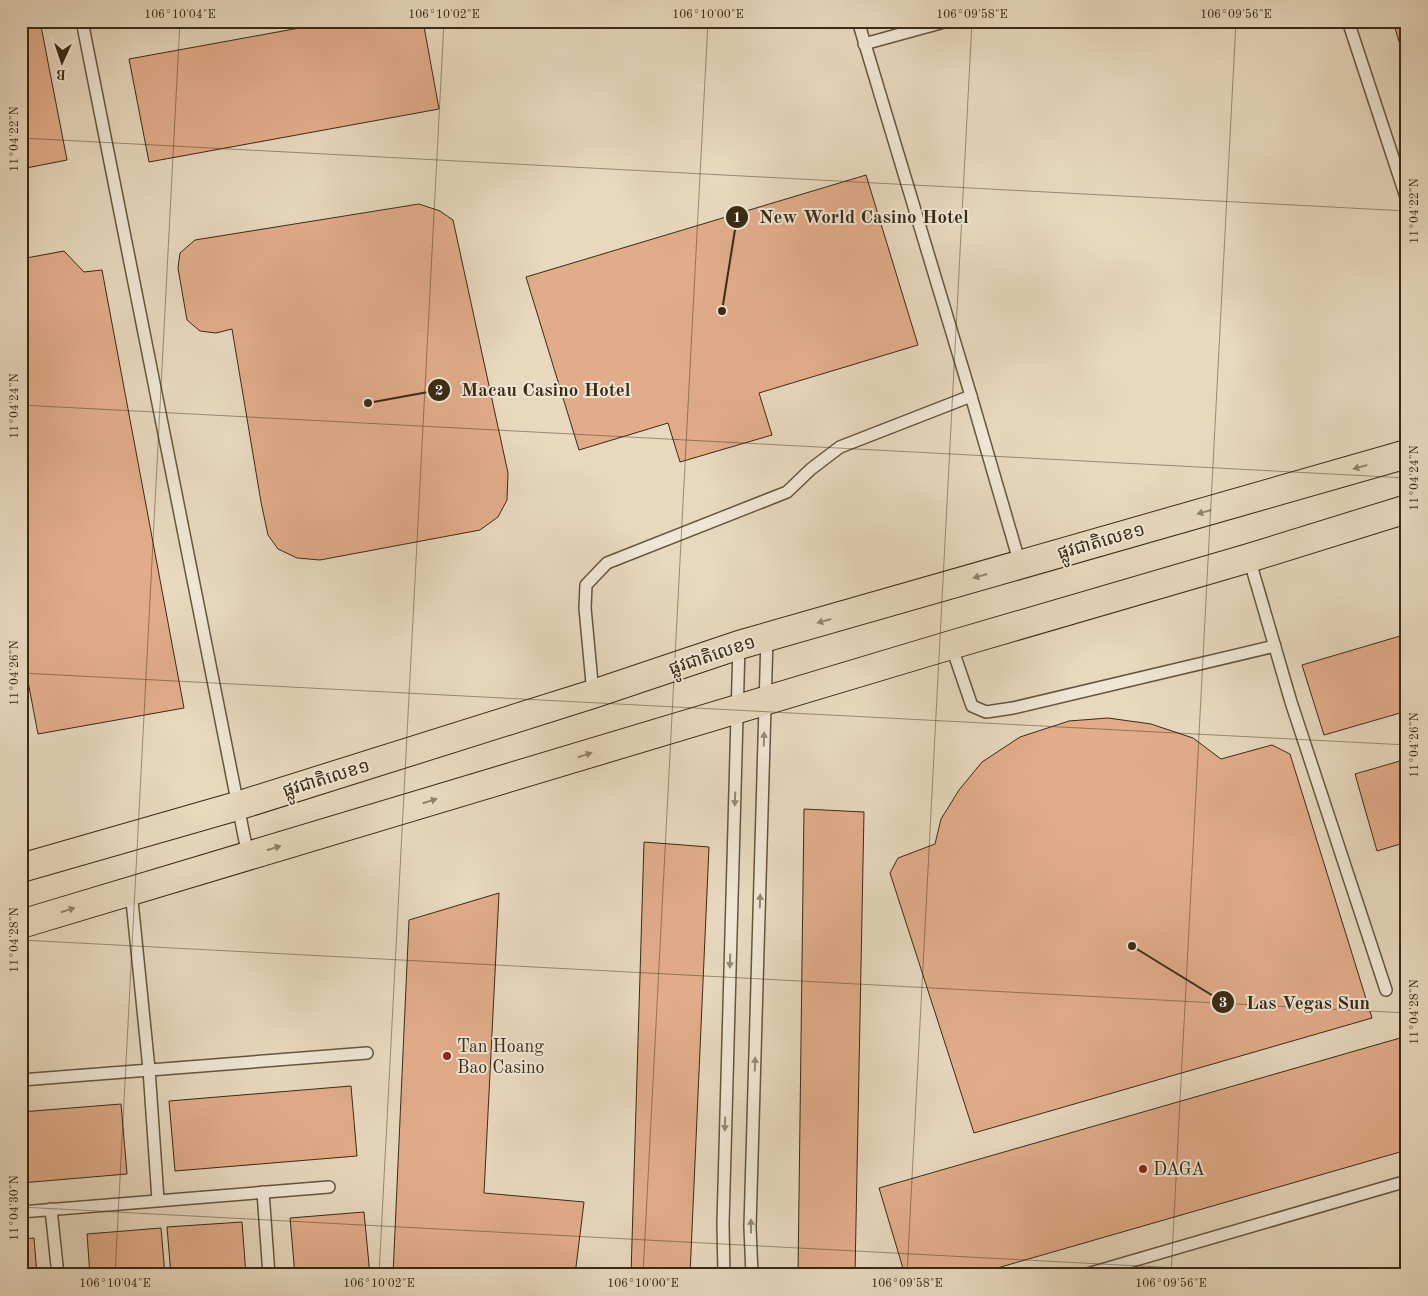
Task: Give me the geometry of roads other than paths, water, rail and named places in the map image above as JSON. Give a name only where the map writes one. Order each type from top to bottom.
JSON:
[{"type":"highway","name":"ផ្លូវជាតិលេខ១","points":[[21,868],[237,806],[593,694],[739,645],[1407,454]]},
{"type":"highway","points":[[21,924],[951,645],[1249,558],[1407,509]]},
{"type":"lane","points":[[82,21],[248,856]]},
{"type":"lane","points":[[858,21],[1020,564]]},
{"type":"lane","points":[[864,44],[948,21]]},
{"type":"lane","points":[[1348,21],[1407,200]]},
{"type":"lane","points":[[593,694],[585,608],[586,586],[607,564],[787,492],[811,469],[840,447],[971,396]]},
{"type":"lane","points":[[1249,558],[1294,712],[1386,990]]},
{"type":"lane","points":[[752,1275],[750,1227],[767,637]]},
{"type":"lane","points":[[724,1275],[723,1224],[739,645]]},
{"type":"lane","points":[[951,645],[972,706],[986,712],[1023,706],[1275,646]]},
{"type":"lane","points":[[131,891],[149,1069],[158,1200]]},
{"type":"lane","points":[[21,1080],[367,1053]]},
{"type":"lane","points":[[1084,1275],[1407,1181]]},
{"type":"lane","points":[[21,1212],[329,1187]]},
{"type":"lane","points":[[263,1192],[269,1275]]},
{"type":"lane","points":[[51,1209],[58,1275]]},
{"type":"place","name":"New World Casino Hotel","points":[[722,311]]},
{"type":"place","name":"Macau Casino Hotel","points":[[368,403]]},
{"type":"place","name":"Las Vegas Sun","points":[[1132,946]]},
{"type":"place","name":"Tan Hoang Bao Casino","points":[[447,1056]]},
{"type":"place","name":"DAGA","points":[[1143,1169]]}]
